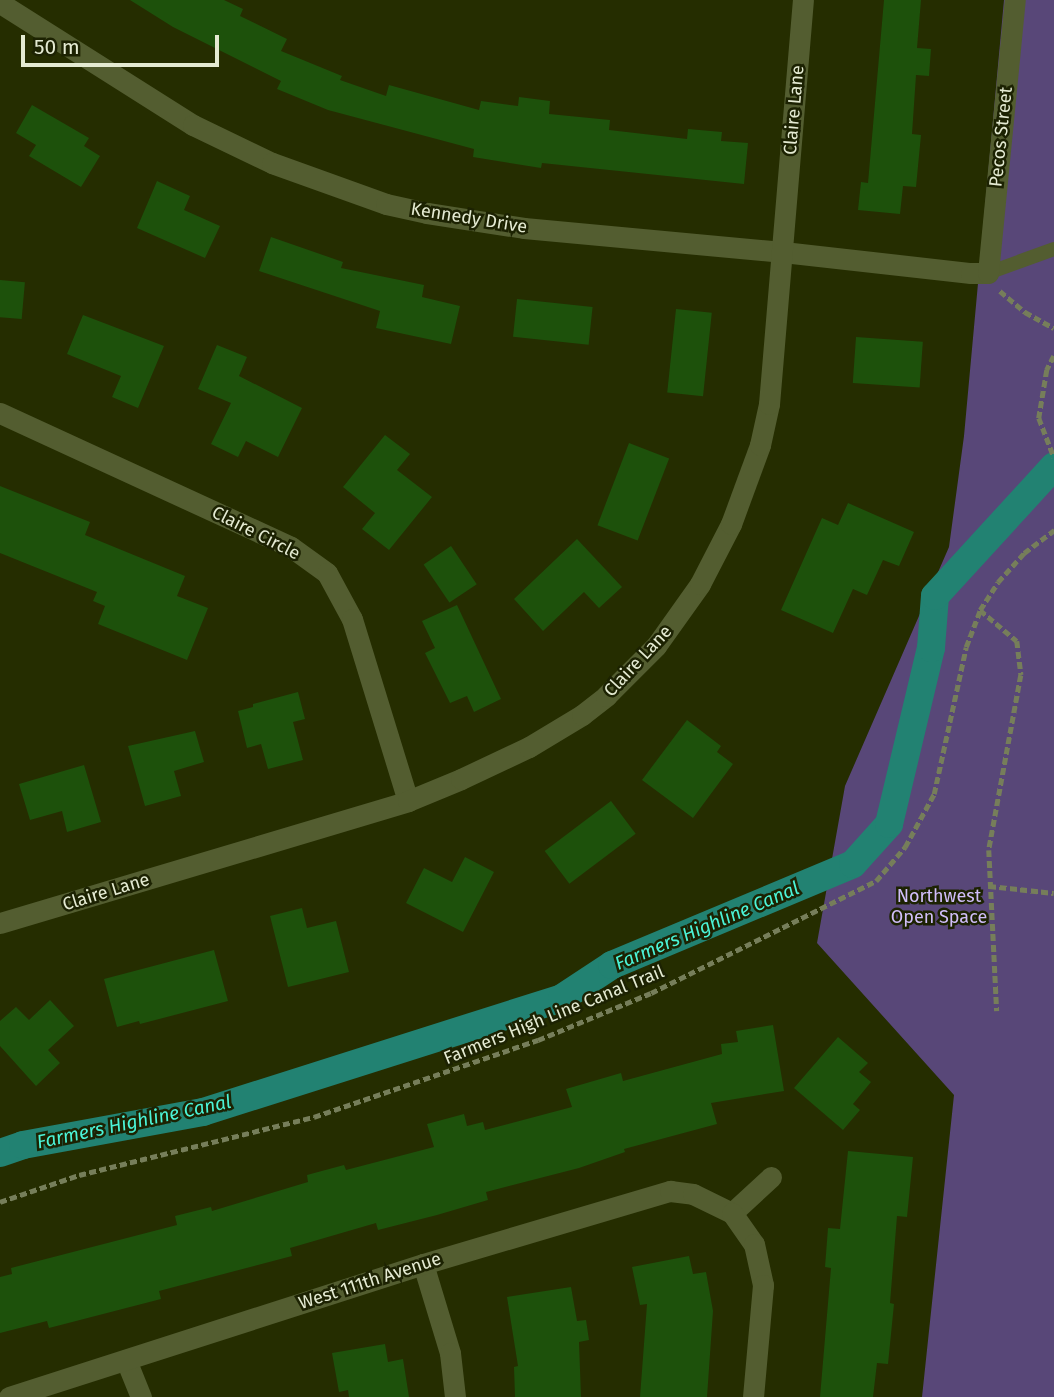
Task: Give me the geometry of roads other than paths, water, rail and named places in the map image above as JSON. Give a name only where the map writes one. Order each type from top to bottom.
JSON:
[{"type":"street","name":"Claire Lane","points":[[0,923],[408,801],[529,747],[582,715],[606,696],[677,620],[700,584],[731,524],[760,445],[769,404],[803,0]]},
{"type":"street","name":"Pecos Street","points":[[988,273],[1015,0]]},
{"type":"street","name":"Kennedy Drive","points":[[0,3],[193,125],[272,163],[386,204],[524,228],[988,273]]},
{"type":"street","name":"Claire Circle","points":[[0,413],[291,547],[327,573],[352,619],[408,801]]},
{"type":"street","points":[[753,1397],[762,1270],[754,1244],[732,1213],[771,1177]]},
{"type":"street","name":"West 111th Avenue","points":[[9,1397],[423,1264],[670,1191],[693,1194],[732,1213]]},
{"type":"street","points":[[423,1264],[450,1353],[455,1397]]},
{"type":"street","points":[[126,1360],[141,1397]]},
{"type":"lane","points":[[988,273],[1054,249]]},
{"type":"waterway","name":"Farmers Highline Canal","points":[[0,1153],[23,1145],[203,1112],[562,998],[612,965],[853,864],[889,824],[931,648],[935,596],[1054,466]]},
{"type":"park label","name":"Northwest Open Space","points":[[939,907]]}]
